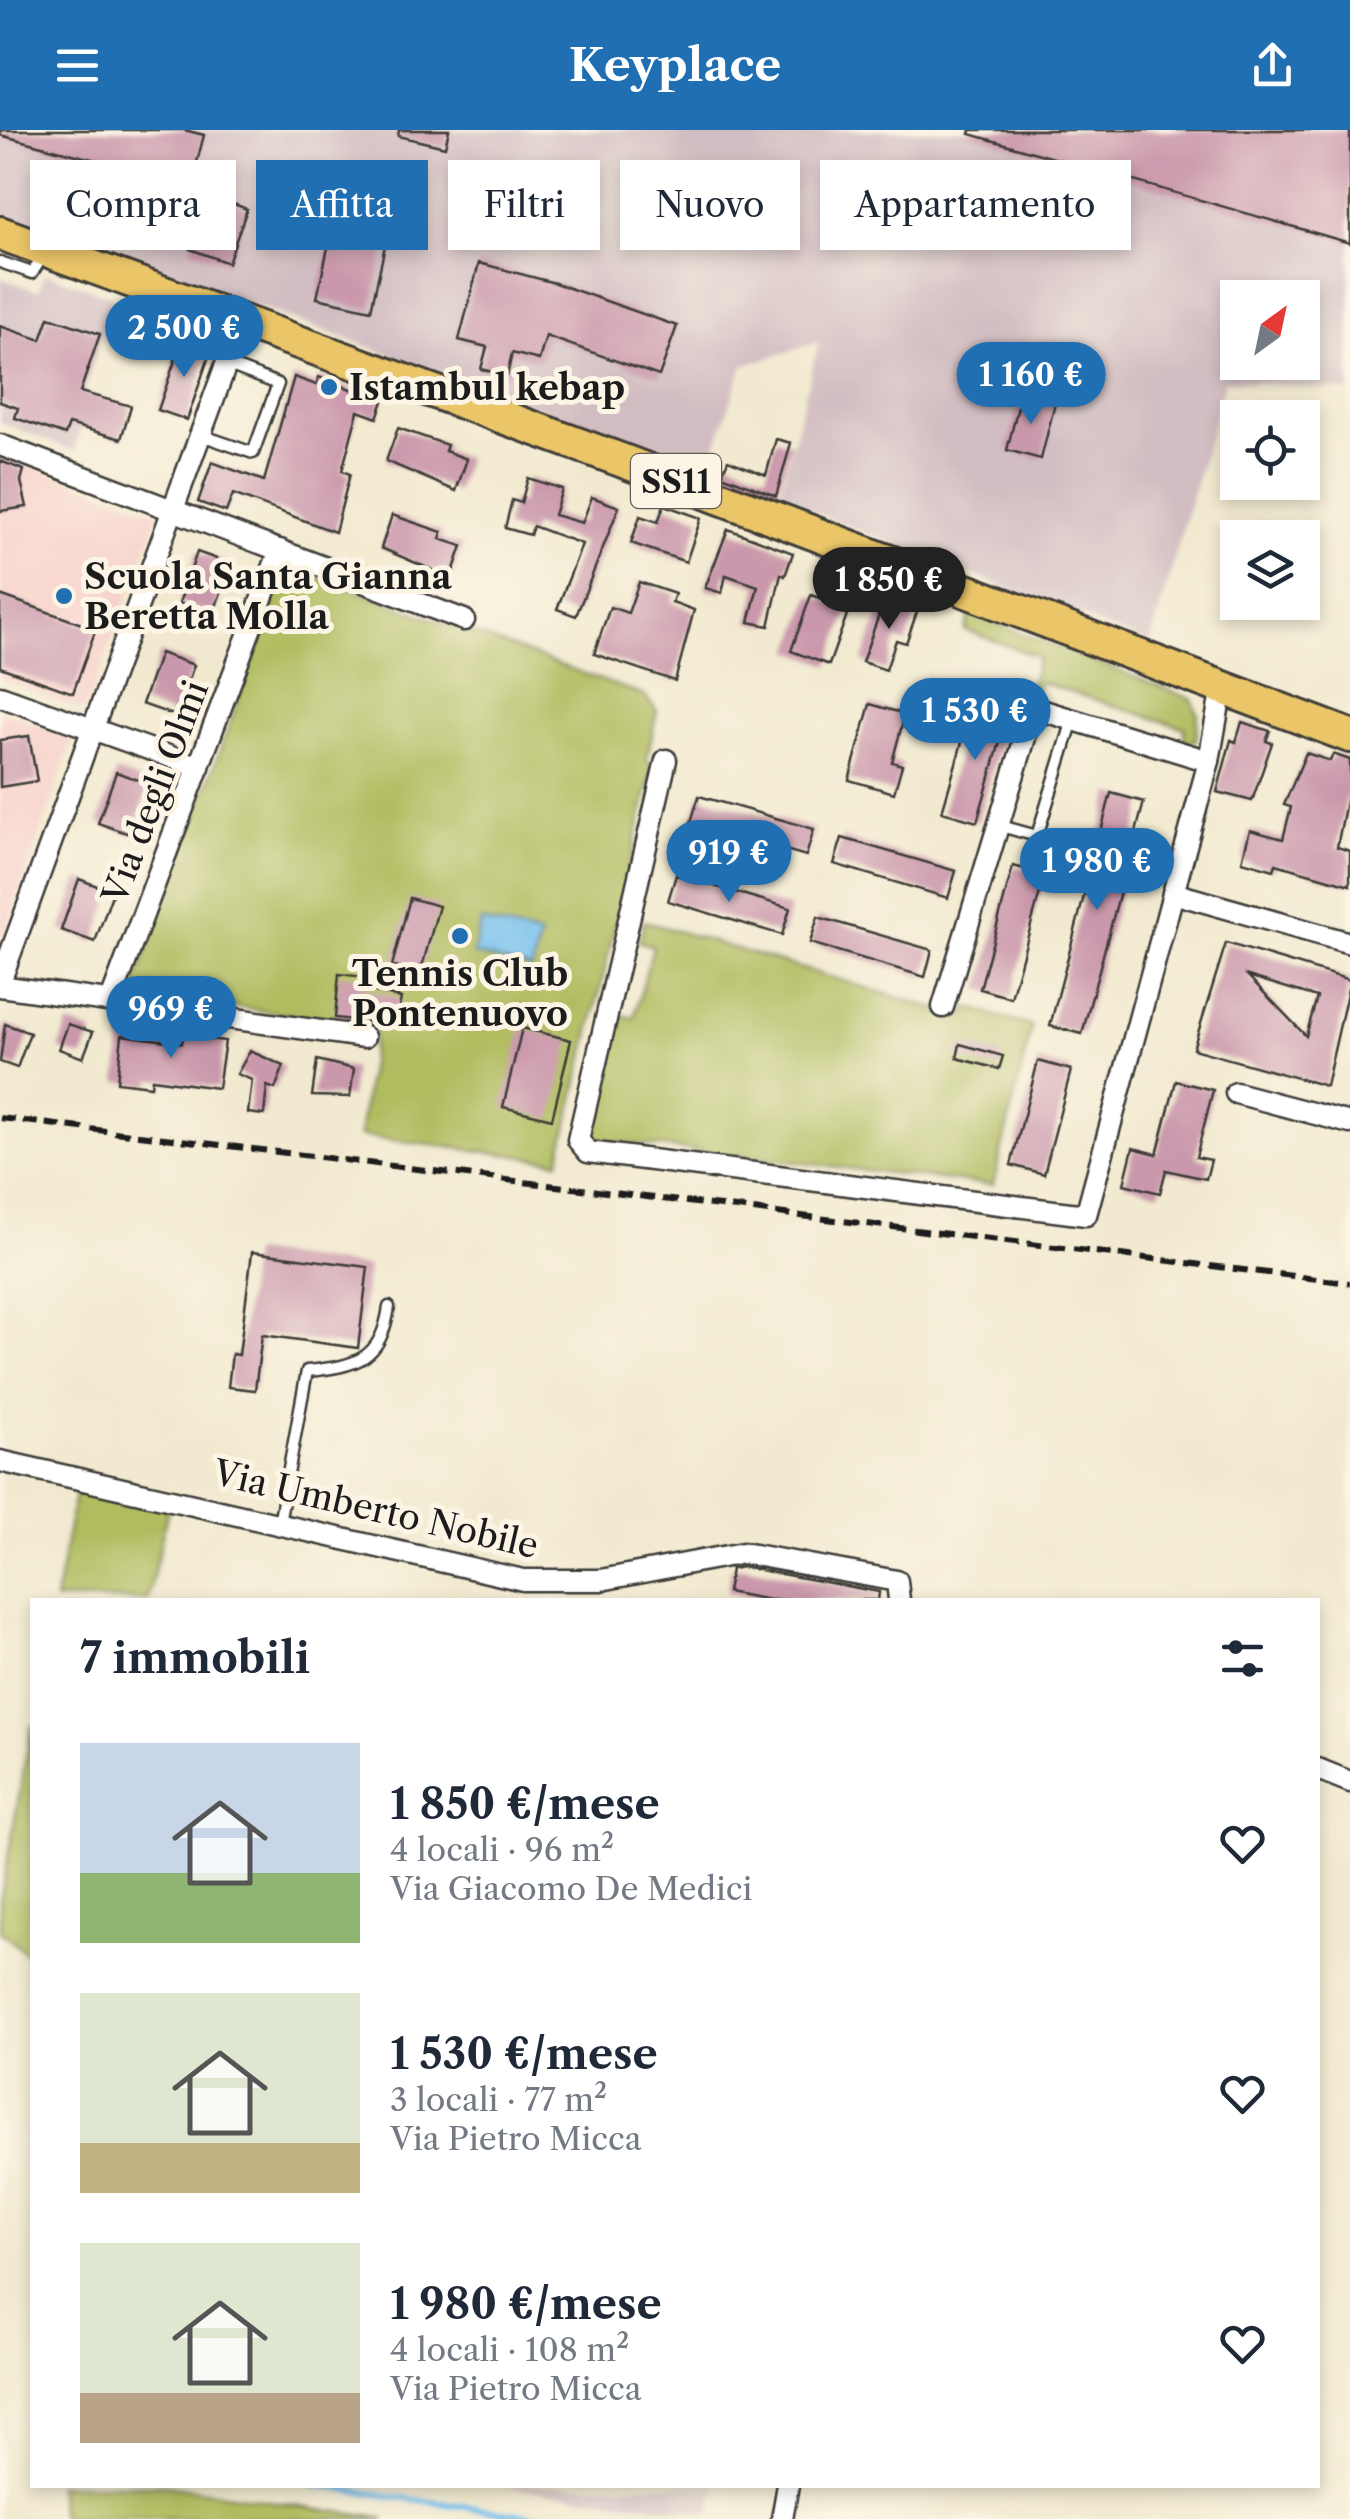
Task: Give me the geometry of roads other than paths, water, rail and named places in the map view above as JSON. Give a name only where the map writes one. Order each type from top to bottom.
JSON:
[{"type":"main road","name":"SS11","points":[[0,233],[30,242]]},
{"type":"main road","name":"SS11","points":[[53,250],[1350,736]]},
{"type":"street","points":[[242,321],[0,984],[364,1037]]},
{"type":"street","points":[[0,446],[464,620]]},
{"type":"street","name":"Via degli Olmi","points":[[111,1000],[280,550]]},
{"type":"street","points":[[666,760],[578,1140],[588,1152],[1086,1215],[1210,761],[1222,687]]},
{"type":"street","points":[[0,696],[199,767]]},
{"type":"street","points":[[943,1007],[1034,708],[1210,761]]},
{"type":"street","points":[[1173,893],[1350,943]]},
{"type":"street","points":[[1236,1094],[1350,1123]]},
{"type":"street","name":"Via Umberto Nobile","points":[[0,1461],[524,1580],[601,1580],[743,1553],[896,1581],[899,1598]]},
{"type":"street","points":[[1320,1770],[1350,1782]]},
{"type":"street","points":[[782,2519],[787,2488]]},
{"type":"lane","points":[[0,262],[32,273],[47,250]]},
{"type":"lane","points":[[200,435],[254,453],[278,384],[226,364]]},
{"type":"lane","points":[[996,824],[1037,836],[1074,720]]},
{"type":"lane","points":[[279,1523],[306,1371],[338,1368],[371,1355],[385,1331],[390,1306]]},
{"type":"water","points":[[481,921],[540,936],[532,969],[473,954]]},
{"type":"waterway","points":[[334,2488],[553,2519]]},
{"type":"railway","points":[[0,1118],[1350,1283]]},
{"type":"place","name":"Istambul kebap","points":[[329,387]]},
{"type":"place","name":"Scuola Santa Gianna Beretta Molla","points":[[64,596]]},
{"type":"place","name":"Tennis Club Pontenuovo","points":[[460,936]]}]
